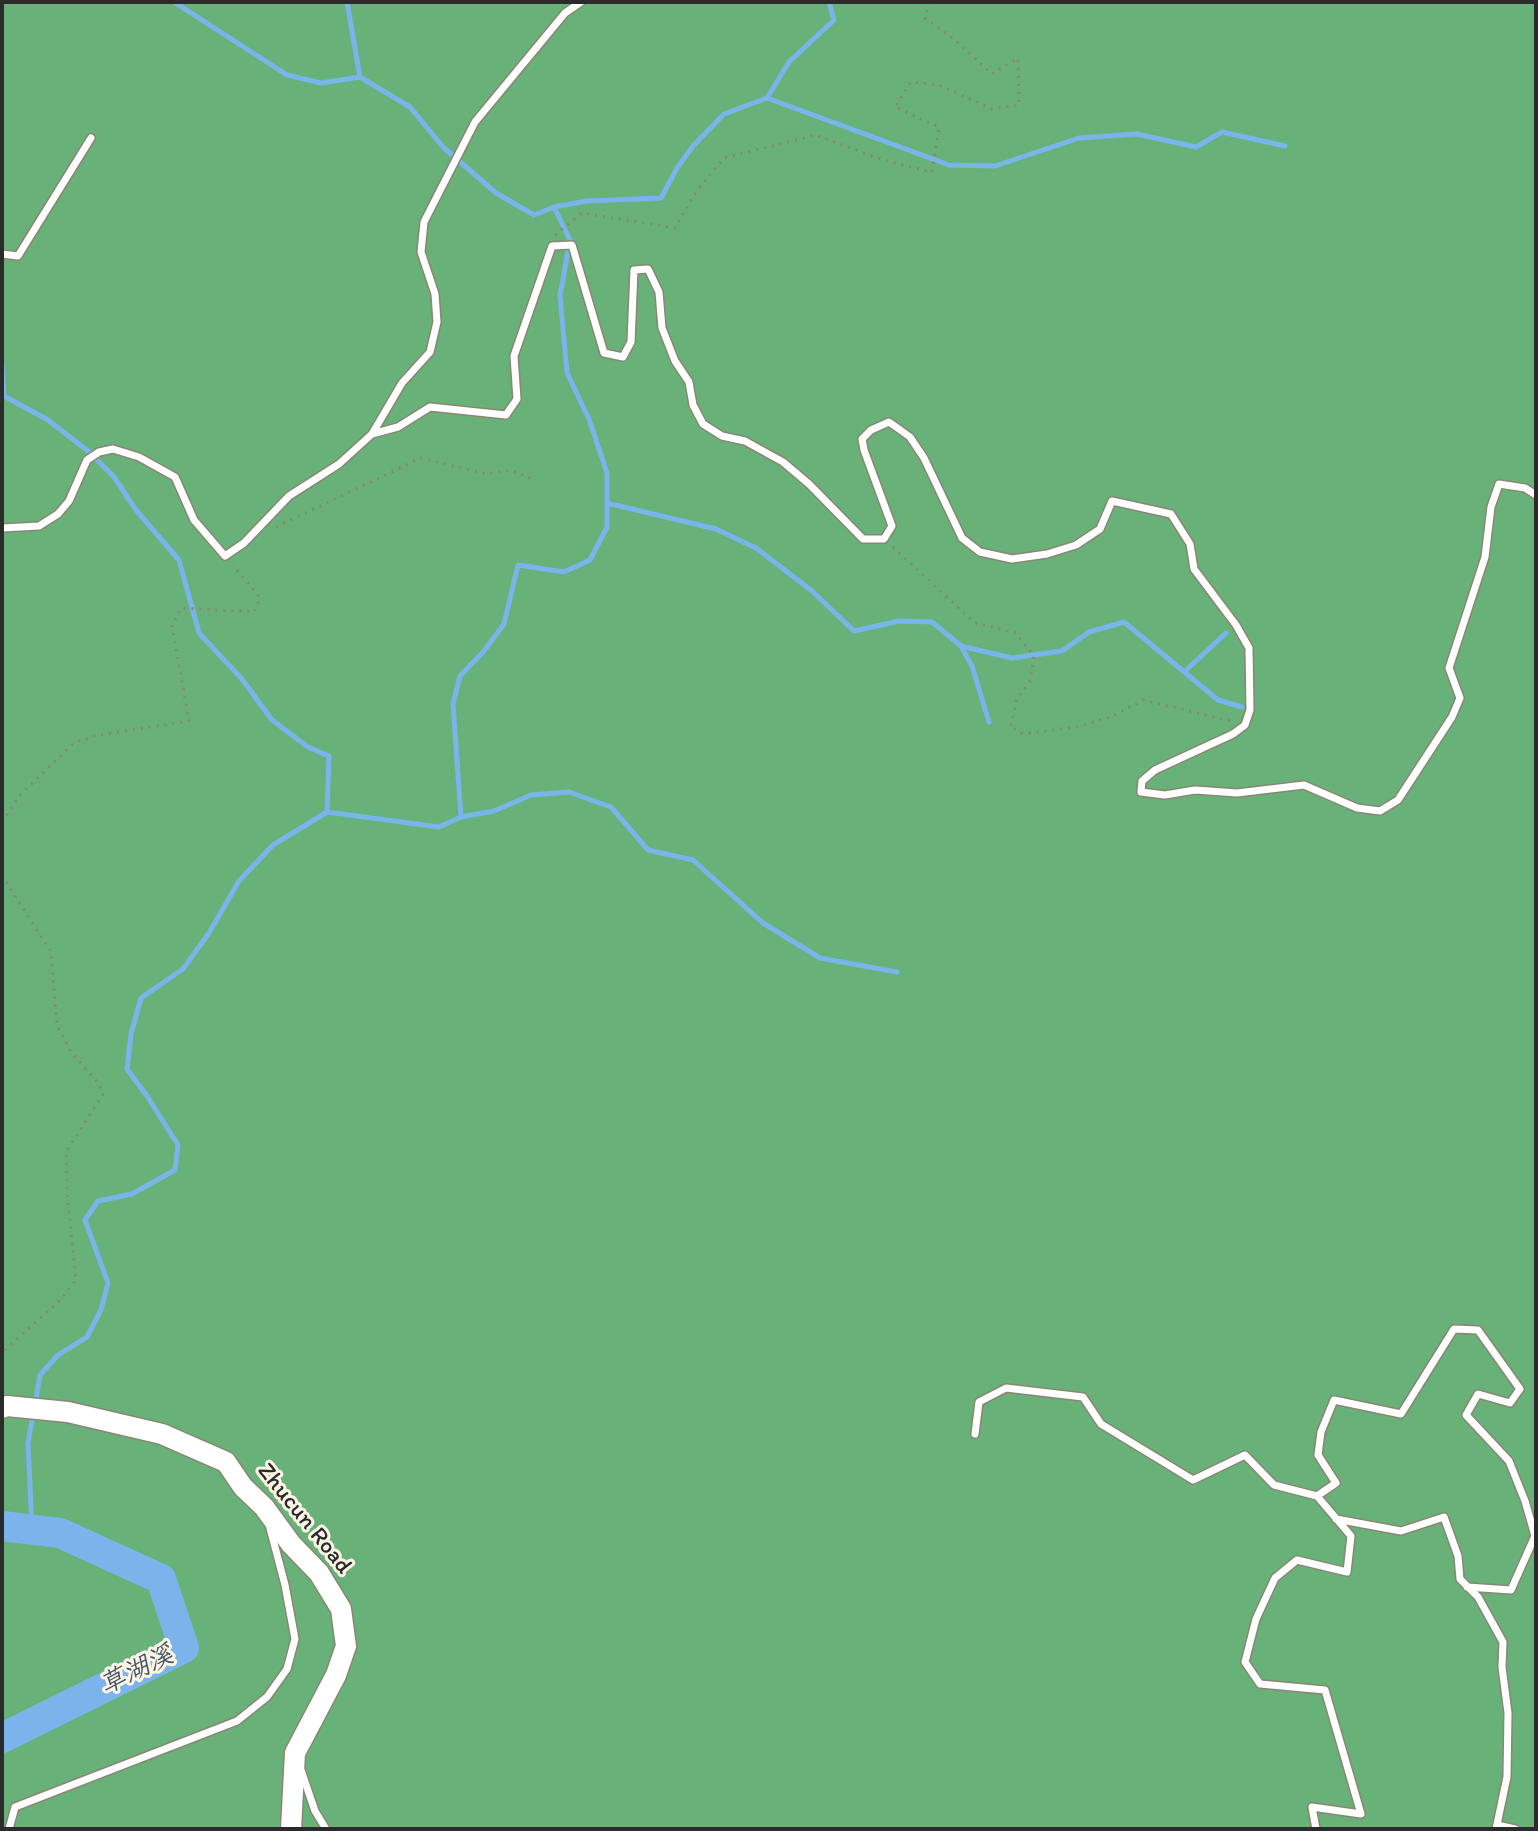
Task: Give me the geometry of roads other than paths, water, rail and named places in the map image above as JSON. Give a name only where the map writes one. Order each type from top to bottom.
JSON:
[{"type":"street","name":"Zhucun Road","points":[[2,1408],[68,1412],[162,1434],[226,1462],[243,1487],[264,1507],[291,1544],[319,1573],[341,1609],[346,1646],[336,1675],[295,1753],[291,1829]]},
{"type":"lane","points":[[2,528],[39,526],[58,514],[69,501],[87,460],[99,452],[113,449],[139,457],[175,477],[194,520],[225,556],[244,543],[289,496],[339,464],[372,434],[402,383],[430,352],[437,322],[435,294],[421,252],[424,222],[475,122],[565,13],[581,2]]},
{"type":"lane","points":[[2,254],[18,256],[91,138]]},
{"type":"lane","points":[[372,434],[398,427],[430,407],[506,415],[517,399],[514,356],[552,246],[572,245],[604,353],[623,357],[631,342],[634,270],[648,269],[659,292],[662,328],[675,361],[689,382],[693,405],[703,424],[722,436],[745,441],[783,462],[863,539],[884,539],[892,526],[862,439],[871,430],[889,422],[910,437],[924,458],[962,538],[980,552],[1012,559],[1047,554],[1076,545],[1100,529],[1112,501],[1171,514],[1190,544],[1194,569],[1236,625],[1249,648],[1250,710],[1245,725],[1205,748],[1155,770],[1142,781],[1141,792],[1165,795],[1195,790],[1237,793],[1304,785],[1357,808],[1380,811],[1398,800],[1452,717],[1460,698],[1449,668],[1485,557],[1491,507],[1499,484],[1525,488],[1536,495]]},
{"type":"lane","points":[[1317,1496],[1336,1483],[1318,1455],[1321,1432],[1334,1400],[1401,1414],[1454,1329],[1478,1330],[1520,1389],[1510,1403],[1478,1394],[1466,1415],[1509,1461],[1535,1536],[1511,1590],[1467,1587]]},
{"type":"lane","points":[[975,1434],[979,1402],[1006,1388],[1083,1397],[1101,1424],[1193,1480],[1245,1455],[1274,1485],[1317,1496],[1351,1536],[1347,1572],[1297,1560],[1275,1578],[1256,1619],[1245,1662],[1260,1684],[1325,1690],[1361,1814],[1312,1807],[1316,1829]]},
{"type":"lane","points":[[9,1829],[15,1807],[237,1721],[267,1697],[287,1669],[295,1639],[285,1585],[264,1507]]},
{"type":"lane","points":[[1336,1519],[1401,1531],[1444,1517],[1458,1556],[1460,1579],[1478,1597],[1503,1642],[1502,1667],[1508,1713],[1507,1777],[1497,1827],[1515,1829]]},
{"type":"lane","points":[[295,1753],[315,1811],[326,1829]]},
{"type":"waterway","points":[[174,2],[287,75],[321,83],[360,77]]},
{"type":"waterway","points":[[347,2],[360,77],[410,107],[443,147],[496,193],[534,215],[554,207]]},
{"type":"waterway","points":[[35,1405],[40,1375],[58,1355],[87,1337],[101,1310],[108,1283],[85,1220],[98,1201],[132,1194],[175,1170],[178,1145],[127,1069],[131,1034],[141,998],[183,969],[209,933],[239,881],[273,845],[327,812],[439,827],[461,817],[453,704],[460,676],[504,624],[518,565],[564,572],[590,560],[607,527],[607,473],[589,419],[567,373],[560,296],[570,240],[554,207],[587,201],[661,198],[693,146],[724,114],[767,98],[789,62],[834,20],[829,2]]},
{"type":"waterway","points":[[767,98],[949,165],[995,166],[1079,138],[1137,134],[1196,147],[1222,132],[1285,146]]},
{"type":"waterway","points":[[2,364],[4,396],[48,420],[88,451],[114,477],[136,510],[179,560],[199,633],[242,679],[272,720],[308,747],[329,756],[327,812]]},
{"type":"waterway","points":[[607,503],[716,529],[756,548],[812,591],[854,631],[899,621],[932,622],[961,646],[1012,658],[1062,651],[1089,632],[1124,622],[1218,700],[1242,707]]},
{"type":"waterway","points":[[1185,671],[1226,633]]},
{"type":"waterway","points":[[961,646],[972,666],[989,722]]},
{"type":"waterway","points":[[461,817],[494,811],[531,795],[569,792],[611,807],[648,850],[693,860],[763,923],[820,958],[897,972]]},
{"type":"waterway","points":[[32,1529],[28,1443],[33,1415]]},
{"type":"waterway","name":"草湖溪","points":[[2,1526],[60,1533],[161,1579],[184,1648],[2,1738]]}]
